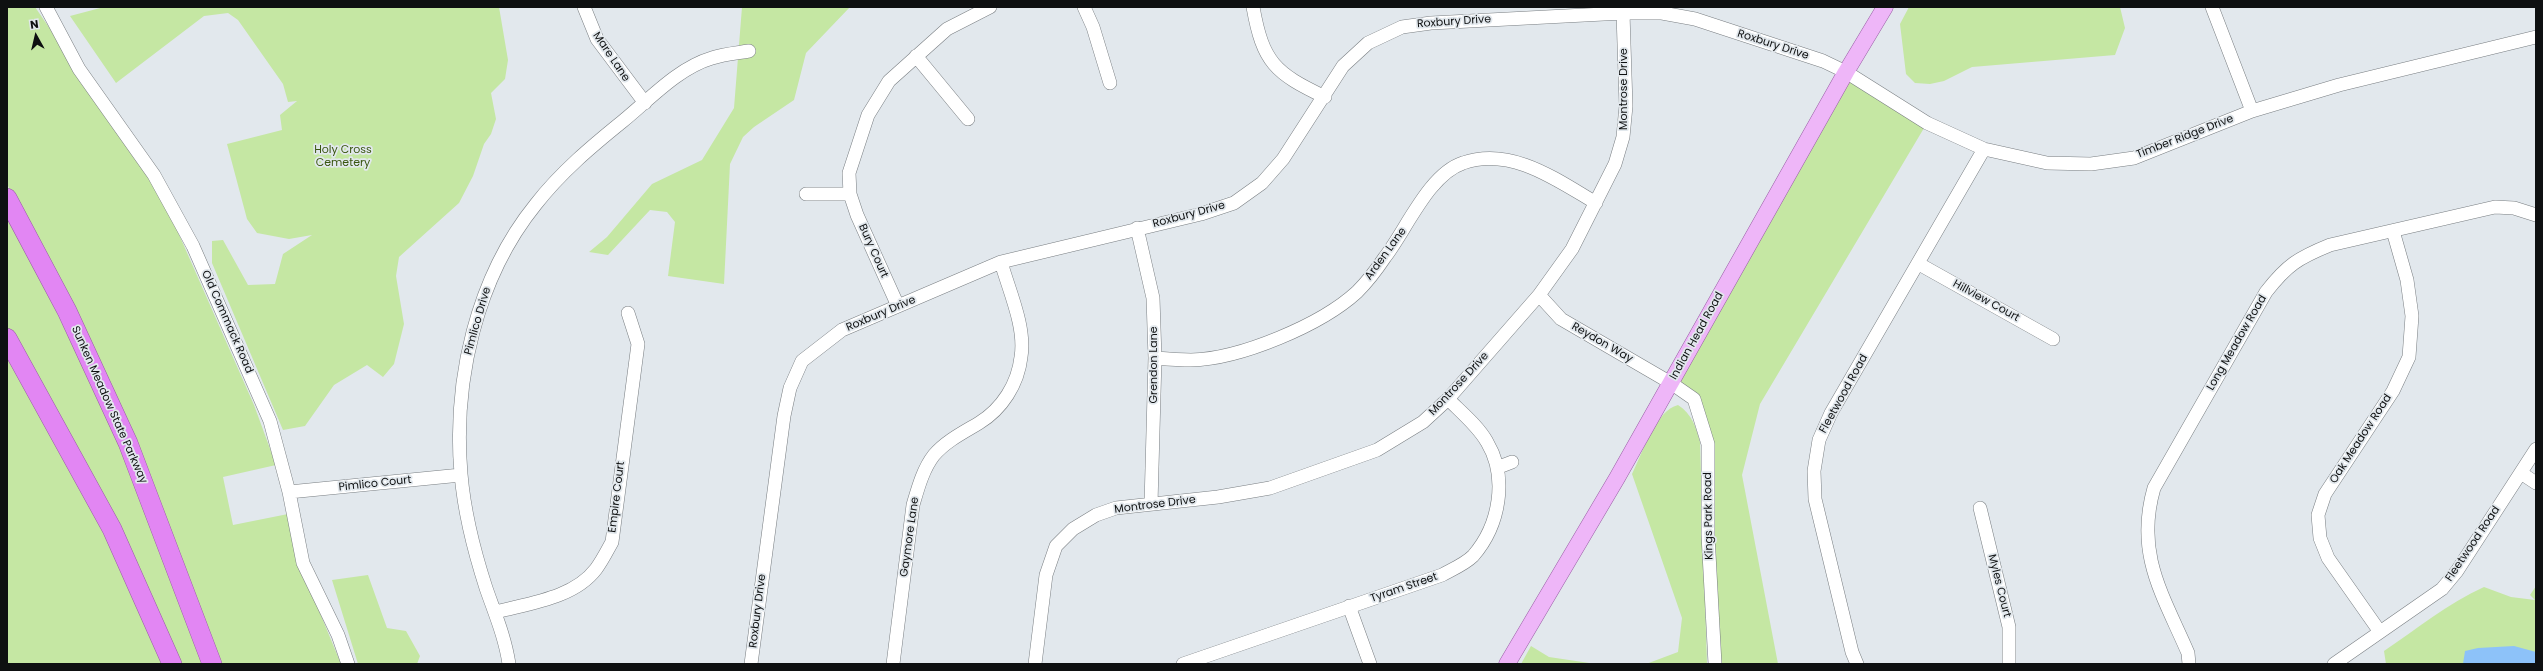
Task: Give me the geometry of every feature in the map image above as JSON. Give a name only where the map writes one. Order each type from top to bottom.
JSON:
[{"type":"highway","name":"Sunken Meadow State Parkway","points":[[7,198],[67,311],[128,443],[212,664]]},
{"type":"highway","points":[[7,338],[112,529],[172,664]]},
{"type":"main road","name":"Indian Head Road","points":[[1507,664],[1671,383],[1846,72],[1885,7]]},
{"type":"street","name":"Old Commack Road","points":[[46,7],[79,69],[154,175],[193,246],[270,421],[289,492],[303,563],[338,636],[348,664]]},
{"type":"street","name":"Mare Lane","points":[[584,7],[597,39],[645,103]]},
{"type":"street","name":"Bury Court","points":[[898,306],[857,215],[850,194],[849,173],[868,115],[889,81],[947,29],[990,7]]},
{"type":"street","points":[[1084,7],[1093,27],[1110,83]]},
{"type":"street","points":[[1253,7],[1257,30],[1265,53],[1279,71],[1293,81],[1325,97]]},
{"type":"street","points":[[2212,7],[2252,111]]},
{"type":"street","name":"Roxbury Drive","points":[[751,664],[784,416],[796,374],[802,360],[842,330],[1001,262],[1137,228],[1201,214],[1234,202],[1262,183],[1283,159],[1325,97],[1343,66],[1368,43],[1402,27],[1431,23],[1623,13],[1662,13],[1695,19],[1823,61],[1846,72]]},
{"type":"street","name":"Montrose Drive","points":[[1035,664],[1046,575],[1056,546],[1073,529],[1096,515],[1116,508],[1218,498],[1270,488],[1377,450],[1423,422],[1448,399],[1539,295],[1572,249],[1615,164],[1623,137],[1626,106],[1623,13]]},
{"type":"street","name":"Timber Ridge Drive","points":[[1846,72],[1927,123],[1984,149],[2047,163],[2091,164],[2134,158],[2252,111],[2339,85],[2536,37]]},
{"type":"street","name":"Pimlico Drive","points":[[509,664],[506,647],[496,612],[487,590],[476,555],[461,475],[460,417],[465,369],[486,290],[513,235],[535,204],[582,155],[682,72],[712,58],[749,51]]},
{"type":"street","points":[[916,56],[968,119]]},
{"type":"street","name":"Fleetwood Road","points":[[1858,664],[1852,652],[1815,499],[1814,470],[1819,440],[1831,413],[1919,264],[1984,149]]},
{"type":"street","name":"Arden Lane","points":[[1155,358],[1192,360],[1226,355],[1274,340],[1327,315],[1357,292],[1386,257],[1440,178],[1462,163],[1489,158],[1512,160],[1553,178],[1596,203]]},
{"type":"street","points":[[806,194],[850,194]]},
{"type":"street","name":"Long Meadow Road","points":[[2189,664],[2188,653],[2152,568],[2146,540],[2147,512],[2154,488],[2266,292],[2285,268],[2307,254],[2330,245],[2495,207],[2514,208],[2536,215]]},
{"type":"street","name":"Grendon Lane","points":[[1137,228],[1153,298],[1155,358],[1151,504]]},
{"type":"street","name":"Oak Meadow Road","points":[[2380,632],[2328,558],[2320,538],[2318,515],[2325,494],[2393,391],[2409,357],[2412,316],[2406,280],[2393,231]]},
{"type":"street","name":"Gaymore Lane","points":[[892,664],[913,505],[920,480],[934,455],[957,436],[1000,407],[1014,383],[1022,356],[1020,330],[1001,262]]},
{"type":"street","name":"Hillview Court","points":[[1919,264],[2053,339]]},
{"type":"street","name":"Reydon Way","points":[[1539,295],[1561,319],[1671,383]]},
{"type":"street","name":"Empire Court","points":[[496,612],[544,599],[577,586],[596,569],[612,542],[638,344],[628,313]]},
{"type":"street","name":"Kings Park Road","points":[[1671,383],[1694,399],[1708,444],[1708,535],[1715,664]]},
{"type":"street","name":"Tyram Street","points":[[1183,664],[1349,606],[1442,576],[1472,556],[1489,531],[1498,501],[1499,467],[1487,441],[1448,399]]},
{"type":"street","name":"Fleetwood Road","points":[[2334,664],[2442,590],[2458,572],[2536,449]]},
{"type":"street","points":[[1499,467],[1512,462]]},
{"type":"street","points":[[2521,473],[2536,483]]},
{"type":"street","name":"Pimlico Court","points":[[289,492],[461,475]]},
{"type":"street","name":"Myles Court","points":[[1980,508],[2009,627],[2009,664]]},
{"type":"street","points":[[1349,606],[1370,664]]},
{"type":"green space","points":[[7,7],[35,7],[148,171],[170,214],[254,405],[276,465],[223,477],[233,525],[288,514],[299,562],[341,664],[217,664],[40,248],[7,184]]},
{"type":"green space","name":"Holy Cross Cemetery","points":[[104,7],[499,7],[508,60],[505,79],[491,93],[496,119],[491,134],[484,144],[473,176],[459,203],[399,257],[396,276],[404,324],[394,364],[383,377],[367,365],[334,385],[305,426],[283,430],[212,263],[212,241],[223,240],[248,285],[275,284],[283,254],[312,235],[289,239],[257,233],[247,219],[227,144],[282,130],[280,115],[297,101],[288,102],[283,84],[238,20],[228,13],[204,16],[116,83],[70,16]]},
{"type":"green space","points":[[742,7],[850,7],[806,53],[794,100],[754,127],[743,137],[730,164],[724,284],[668,276],[675,222],[667,212],[650,210],[608,255],[589,252],[607,237],[652,184],[702,160],[734,108]]},
{"type":"green space","points":[[1909,7],[2120,7],[2125,28],[2115,55],[1972,67],[1944,81],[1930,84],[1915,83],[1906,74],[1900,24]]},
{"type":"green space","points":[[1846,72],[1927,123],[1760,404],[1742,475],[1778,664],[1715,664],[1701,417],[1671,383]]},
{"type":"green space","points":[[7,211],[98,397],[148,509],[204,664],[178,664],[7,329]]},
{"type":"green space","points":[[7,352],[110,546],[167,664],[7,664]]},
{"type":"green space","points":[[1678,405],[1687,412],[1690,417],[1695,426],[1700,442],[1707,664],[1646,664],[1678,652],[1682,618],[1632,474],[1656,424],[1663,415]]},
{"type":"green space","points":[[368,575],[387,628],[406,631],[420,656],[417,664],[358,664],[332,580]]},
{"type":"green space","points":[[2536,586],[2536,664],[2386,664],[2384,651],[2445,608],[2471,593],[2484,587],[2511,597],[2535,600],[2530,595]]},
{"type":"green space","points":[[1531,646],[1549,657],[1596,664],[1521,664]]},
{"type":"water","points":[[2514,646],[2536,652],[2536,664],[2463,664],[2465,651],[2478,648]]}]
